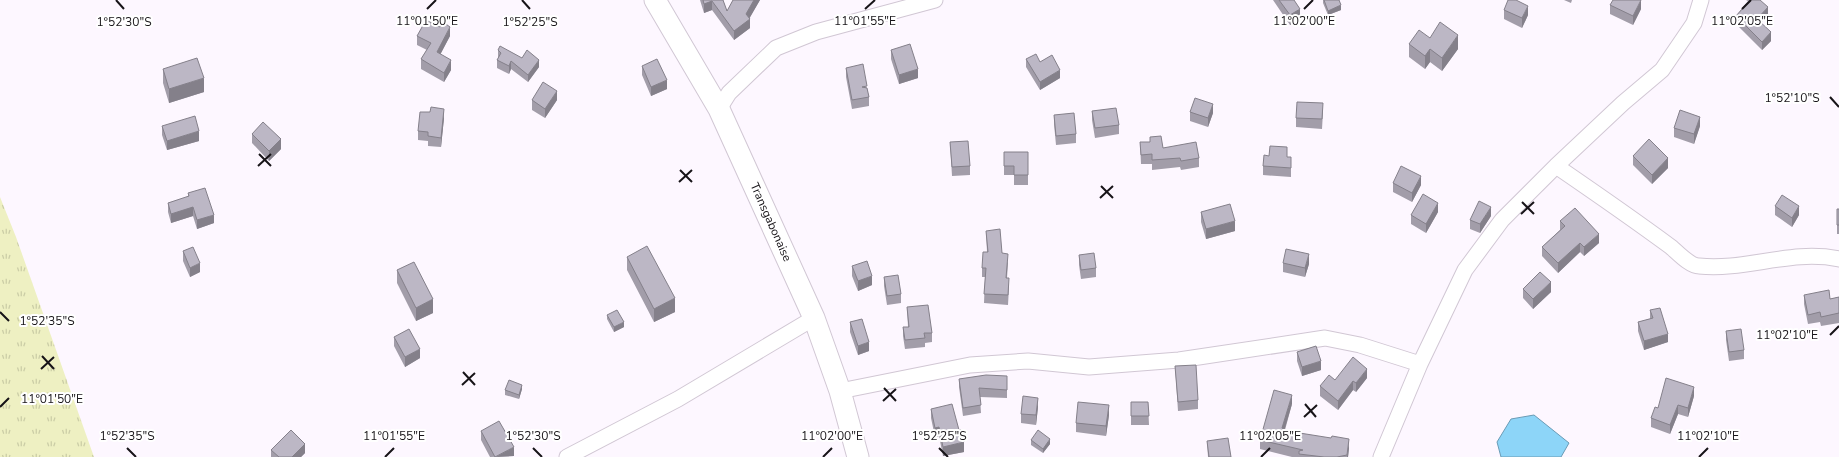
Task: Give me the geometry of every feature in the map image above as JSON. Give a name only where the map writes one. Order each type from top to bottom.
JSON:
[{"type":"highway","name":"Transgabonaise","points":[[655,0],[719,108],[814,318],[840,390],[858,457]]},
{"type":"street","points":[[719,108],[729,93],[776,48],[816,32],[935,0]]},
{"type":"street","points":[[1381,457],[1420,364],[1465,270],[1502,220],[1556,166],[1662,70],[1694,23],[1701,0]]},
{"type":"street","points":[[1556,166],[1637,221],[1696,266],[1727,266],[1784,257],[1824,256],[1839,259]]},
{"type":"street","points":[[567,457],[678,399],[814,318]]},
{"type":"street","points":[[840,390],[970,365],[1028,361],[1088,367],[1107,366],[1179,360],[1325,338],[1360,345],[1420,364]]},
{"type":"green space","points":[[0,197],[16,237],[94,457],[0,457]]},
{"type":"water","points":[[1534,415],[1569,443],[1561,457],[1501,457],[1497,442],[1511,419]]},
{"type":"building","points":[[703,0],[723,0],[727,11],[733,0],[754,0],[746,14],[750,19],[734,31],[712,1],[704,4]]},
{"type":"building","points":[[1279,0],[1294,0],[1300,9],[1290,15]]},
{"type":"building","points":[[1324,0],[1339,0],[1341,5],[1328,11]]},
{"type":"building","points":[[1508,0],[1516,0],[1528,6],[1522,18],[1504,10]]},
{"type":"building","points":[[1613,0],[1641,0],[1633,16],[1610,5]]},
{"type":"building","points":[[1750,0],[1760,0],[1768,7],[1757,19],[1771,32],[1762,42],[1736,16]]},
{"type":"building","points":[[426,20],[440,27],[443,22],[450,27],[437,52],[451,60],[444,73],[421,59],[431,43],[417,36]]},
{"type":"building","points":[[1440,22],[1458,35],[1442,58],[1430,49],[1425,56],[1409,44],[1419,30],[1430,38]]},
{"type":"building","points":[[910,44],[918,69],[899,75],[891,50]]},
{"type":"building","points":[[500,46],[522,58],[527,50],[539,60],[528,75],[511,61],[509,66],[497,60],[501,53],[498,50]]},
{"type":"building","points":[[1036,54],[1040,62],[1052,55],[1060,70],[1040,82],[1026,59]]},
{"type":"building","points":[[197,58],[204,78],[169,89],[163,69]]},
{"type":"building","points":[[657,59],[667,80],[651,87],[642,66]]},
{"type":"building","points":[[863,64],[867,86],[862,87],[867,88],[869,97],[852,100],[846,68]]},
{"type":"building","points":[[543,82],[557,91],[545,109],[532,100]]},
{"type":"building","points":[[1195,98],[1213,104],[1208,118],[1190,112]]},
{"type":"building","points":[[1297,102],[1323,103],[1322,119],[1296,118]]},
{"type":"building","points":[[431,107],[444,109],[441,138],[428,136],[428,132],[418,131],[420,112],[430,112]]},
{"type":"building","points":[[1116,108],[1119,125],[1095,128],[1092,111]]},
{"type":"building","points":[[1680,110],[1700,117],[1694,134],[1674,128]]},
{"type":"building","points":[[1074,113],[1076,134],[1056,136],[1054,115]]},
{"type":"building","points":[[195,116],[199,131],[167,141],[162,126]]},
{"type":"building","points":[[263,122],[281,139],[269,151],[252,134]]},
{"type":"building","points":[[1161,136],[1163,148],[1196,142],[1199,158],[1181,161],[1180,158],[1152,160],[1152,154],[1141,155],[1140,142],[1150,142],[1150,137]]},
{"type":"building","points":[[1649,139],[1668,158],[1652,175],[1633,156]]},
{"type":"building","points":[[968,141],[970,166],[952,167],[950,142]]},
{"type":"building","points":[[1270,146],[1287,147],[1287,157],[1291,157],[1291,168],[1263,166],[1264,155],[1269,156]]},
{"type":"building","points":[[1004,152],[1028,152],[1028,175],[1014,175],[1014,166],[1004,166]]},
{"type":"building","points":[[1401,166],[1421,176],[1412,193],[1393,183]]},
{"type":"building","points":[[205,188],[214,215],[197,220],[193,207],[171,214],[168,203],[189,196],[188,193]]},
{"type":"building","points":[[1423,194],[1438,203],[1426,224],[1411,215]]},
{"type":"building","points":[[1782,195],[1799,206],[1792,218],[1775,206]]},
{"type":"building","points":[[1479,201],[1491,207],[1480,224],[1470,220]]},
{"type":"building","points":[[1230,204],[1235,221],[1206,229],[1201,212]]},
{"type":"building","points":[[1575,208],[1599,234],[1584,247],[1580,243],[1558,263],[1542,247],[1565,226],[1560,221]]},
{"type":"building","points":[[1837,209],[1839,209],[1839,225],[1837,225]]},
{"type":"building","points":[[1000,229],[1002,253],[1008,254],[1006,278],[1009,278],[1008,295],[984,294],[986,268],[982,268],[983,252],[988,252],[986,231]]},
{"type":"building","points":[[647,246],[675,298],[654,309],[627,257]]},
{"type":"building","points":[[193,247],[200,263],[190,268],[183,251]]},
{"type":"building","points":[[1286,249],[1309,254],[1305,268],[1283,263]]},
{"type":"building","points":[[1094,253],[1096,268],[1081,270],[1079,255]]},
{"type":"building","points":[[867,261],[872,276],[858,281],[852,266]]},
{"type":"building","points":[[414,262],[433,299],[416,308],[397,270]]},
{"type":"building","points":[[1540,272],[1551,282],[1533,299],[1523,289]]},
{"type":"building","points":[[898,275],[901,294],[887,296],[884,277]]},
{"type":"building","points":[[1829,290],[1830,299],[1839,297],[1839,313],[1821,317],[1820,312],[1808,315],[1804,295]]},
{"type":"building","points":[[928,305],[932,333],[924,333],[925,338],[905,340],[903,327],[909,327],[907,307]]},
{"type":"building","points":[[1660,308],[1668,334],[1644,341],[1638,322],[1653,318],[1650,310]]},
{"type":"building","points":[[617,310],[624,322],[614,327],[607,315]]},
{"type":"building","points":[[862,319],[869,342],[858,346],[850,322]]},
{"type":"building","points":[[409,329],[420,349],[405,357],[394,337]]},
{"type":"building","points":[[1741,329],[1744,350],[1729,352],[1726,331]]},
{"type":"building","points":[[1316,346],[1321,361],[1302,367],[1297,352]]},
{"type":"building","points":[[1353,357],[1367,369],[1356,383],[1353,381],[1338,401],[1320,386],[1329,375],[1335,380]]},
{"type":"building","points":[[1196,365],[1198,400],[1178,402],[1175,366]]},
{"type":"building","points":[[986,375],[1007,376],[1007,390],[979,388],[981,405],[963,408],[959,379]]},
{"type":"building","points":[[1666,378],[1694,387],[1688,408],[1678,405],[1670,425],[1651,418],[1655,407],[1658,408]]},
{"type":"building","points":[[509,380],[522,385],[519,395],[505,390]]},
{"type":"building","points":[[1274,390],[1292,395],[1282,428],[1287,431],[1349,439],[1347,455],[1324,457],[1299,454],[1299,451],[1303,450],[1260,440]]},
{"type":"building","points":[[1023,396],[1038,398],[1036,415],[1021,414]]},
{"type":"building","points":[[1078,402],[1109,405],[1106,426],[1076,423]]},
{"type":"building","points":[[1131,402],[1148,402],[1149,416],[1131,416]]},
{"type":"building","points":[[952,404],[964,442],[943,447],[939,427],[935,428],[931,409]]},
{"type":"building","points":[[499,421],[514,447],[495,457],[481,431]]},
{"type":"building","points":[[291,430],[305,444],[292,457],[279,457],[271,450]]},
{"type":"building","points":[[1038,430],[1050,439],[1043,449],[1031,440]]},
{"type":"building","points":[[1228,438],[1231,457],[1209,457],[1207,441]]}]
